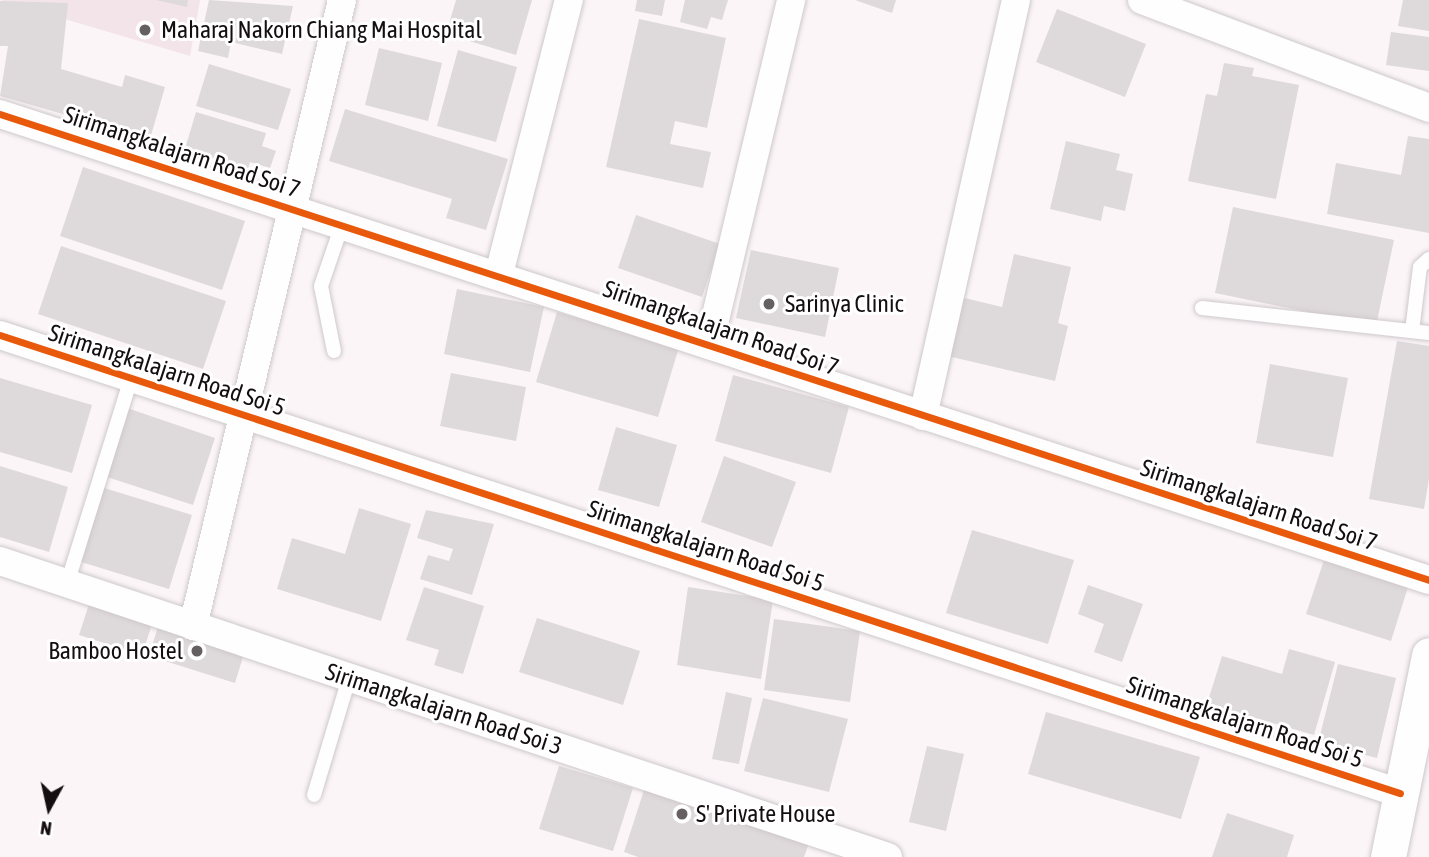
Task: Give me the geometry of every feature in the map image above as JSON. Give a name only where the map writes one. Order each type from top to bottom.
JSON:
[{"type":"street","points":[[193,626],[342,0]]},
{"type":"street","points":[[499,274],[569,0]]},
{"type":"street","points":[[709,345],[791,0]]},
{"type":"street","points":[[923,416],[1016,0]]},
{"type":"street","points":[[1142,0],[1429,108]]},
{"type":"street","name":"Sirimangkalajarn Road Soi 7","points":[[0,114],[499,274],[923,416],[1429,580]]},
{"type":"street","name":"Sirimangkalajarn Road Soi 5","points":[[0,335],[1400,793]]},
{"type":"street","name":"Sirimangkalajarn Road Soi 3","points":[[0,561],[888,857]]},
{"type":"street","points":[[1388,857],[1429,655]]},
{"type":"lane","points":[[334,351],[321,286],[342,225]]},
{"type":"lane","points":[[1412,331],[1420,267],[1429,259]]},
{"type":"lane","points":[[1202,308],[1429,333]]},
{"type":"lane","points":[[67,584],[131,378]]},
{"type":"lane","points":[[314,794],[349,678]]},
{"type":"shaded area","name":"Maharaj Nakorn Chiang Mai Hospital","points":[[0,0],[200,0],[190,56]]},
{"type":"building","points":[[156,0],[188,0],[187,7]]},
{"type":"building","points":[[209,0],[293,6],[282,54],[231,42],[228,58],[198,51]]},
{"type":"building","points":[[456,0],[532,0],[516,55],[446,34]]},
{"type":"building","points":[[637,0],[665,0],[662,16],[635,11]]},
{"type":"building","points":[[685,0],[728,0],[722,20],[711,17],[707,29],[680,22]]},
{"type":"building","points":[[855,0],[896,0],[892,13]]},
{"type":"building","points":[[1403,0],[1429,0],[1429,31],[1398,26]]},
{"type":"building","points":[[0,1],[68,3],[61,69],[122,87],[125,75],[165,87],[150,139],[0,96],[8,46],[0,46]]},
{"type":"building","points":[[1057,9],[1146,44],[1125,97],[1036,62]]},
{"type":"building","points":[[639,19],[726,38],[707,128],[675,121],[670,144],[711,152],[703,188],[606,167]]},
{"type":"building","points":[[1391,32],[1429,37],[1429,71],[1386,65]]},
{"type":"building","points":[[379,48],[442,63],[428,121],[365,105]]},
{"type":"building","points":[[458,50],[517,67],[496,142],[437,126]]},
{"type":"building","points":[[1224,63],[1254,68],[1252,76],[1299,85],[1276,199],[1188,181],[1206,94],[1217,96]]},
{"type":"building","points":[[209,64],[291,89],[278,130],[196,106]]},
{"type":"building","points":[[345,109],[508,159],[486,230],[446,218],[452,199],[329,161]]},
{"type":"building","points":[[196,112],[266,133],[262,146],[276,151],[270,168],[250,162],[248,169],[185,149]]},
{"type":"building","points":[[1408,136],[1429,139],[1429,233],[1327,214],[1336,163],[1401,175]]},
{"type":"building","points":[[1066,141],[1120,154],[1116,170],[1133,174],[1125,211],[1104,206],[1101,221],[1050,209]]},
{"type":"building","points":[[83,167],[245,221],[222,290],[60,236]]},
{"type":"building","points":[[1233,207],[1394,240],[1376,326],[1215,293]]},
{"type":"building","points":[[636,215],[720,244],[702,297],[618,268]]},
{"type":"building","points":[[61,246],[226,301],[203,369],[38,314]]},
{"type":"building","points":[[751,250],[839,268],[825,337],[736,318]]},
{"type":"building","points":[[1014,254],[1071,267],[1058,323],[1068,326],[1055,381],[939,354],[952,295],[1002,307]]},
{"type":"building","points":[[457,289],[544,307],[530,372],[444,354]]},
{"type":"building","points":[[557,312],[679,347],[658,417],[536,382]]},
{"type":"building","points":[[1397,341],[1429,346],[1429,479],[1424,509],[1369,499]]},
{"type":"building","points":[[1270,364],[1348,378],[1333,457],[1256,443]]},
{"type":"building","points":[[451,373],[526,387],[516,441],[440,426]]},
{"type":"building","points":[[733,375],[849,407],[831,473],[715,441]]},
{"type":"building","points":[[0,378],[92,405],[72,473],[0,452]]},
{"type":"building","points":[[127,408],[215,438],[193,505],[104,476]]},
{"type":"building","points":[[616,427],[677,445],[659,507],[598,490]]},
{"type":"building","points":[[724,456],[796,482],[772,547],[701,522]]},
{"type":"building","points":[[0,466],[68,487],[49,552],[0,537]]},
{"type":"building","points":[[101,487],[192,515],[169,589],[78,561]]},
{"type":"building","points":[[359,508],[411,524],[381,621],[277,589],[292,538],[345,554]]},
{"type":"building","points":[[426,510],[494,524],[472,595],[420,579],[428,555],[449,561],[453,549],[417,538]]},
{"type":"building","points":[[972,530],[1074,560],[1048,644],[946,613]]},
{"type":"building","points":[[1325,557],[1409,584],[1391,641],[1306,614]]},
{"type":"building","points":[[1088,585],[1143,604],[1122,662],[1094,652],[1104,624],[1078,614]]},
{"type":"building","points":[[424,587],[484,606],[463,674],[434,665],[439,650],[406,640]]},
{"type":"building","points":[[688,587],[773,600],[761,679],[677,665]]},
{"type":"building","points":[[92,595],[155,615],[142,655],[79,635]]},
{"type":"building","points":[[537,618],[640,651],[623,705],[519,672]]},
{"type":"building","points":[[774,619],[860,631],[850,702],[764,690]]},
{"type":"building","name":"Bamboo Hostel","points":[[160,620],[246,647],[235,683],[149,656]]},
{"type":"building","points":[[1289,649],[1335,662],[1314,735],[1207,704],[1222,656],[1282,674]]},
{"type":"building","points":[[1338,664],[1396,678],[1377,758],[1318,743]]},
{"type":"building","points":[[726,692],[752,698],[739,764],[712,759]]},
{"type":"building","points":[[763,698],[848,719],[829,792],[744,771]]},
{"type":"building","points":[[1046,712],[1200,757],[1181,819],[1028,774]]},
{"type":"building","points":[[927,746],[964,754],[946,831],[909,822]]},
{"type":"building","points":[[559,766],[633,788],[613,851],[539,829]]},
{"type":"building","name":"S' Private House","points":[[645,787],[810,840],[804,857],[638,857],[624,852]]},
{"type":"building","points":[[1227,813],[1294,835],[1287,857],[1212,857]]},
{"type":"cycle path","points":[[0,114],[1429,580]]},
{"type":"cycle path","points":[[0,335],[1400,793]]},
{"type":"place","name":"Maharaj Nakorn Chiang Mai Hospital","points":[[145,30]]},
{"type":"place","name":"Sarinya Clinic","points":[[769,304]]},
{"type":"place","name":"Bamboo Hostel","points":[[197,651]]},
{"type":"place","name":"S' Private House","points":[[682,814]]}]
